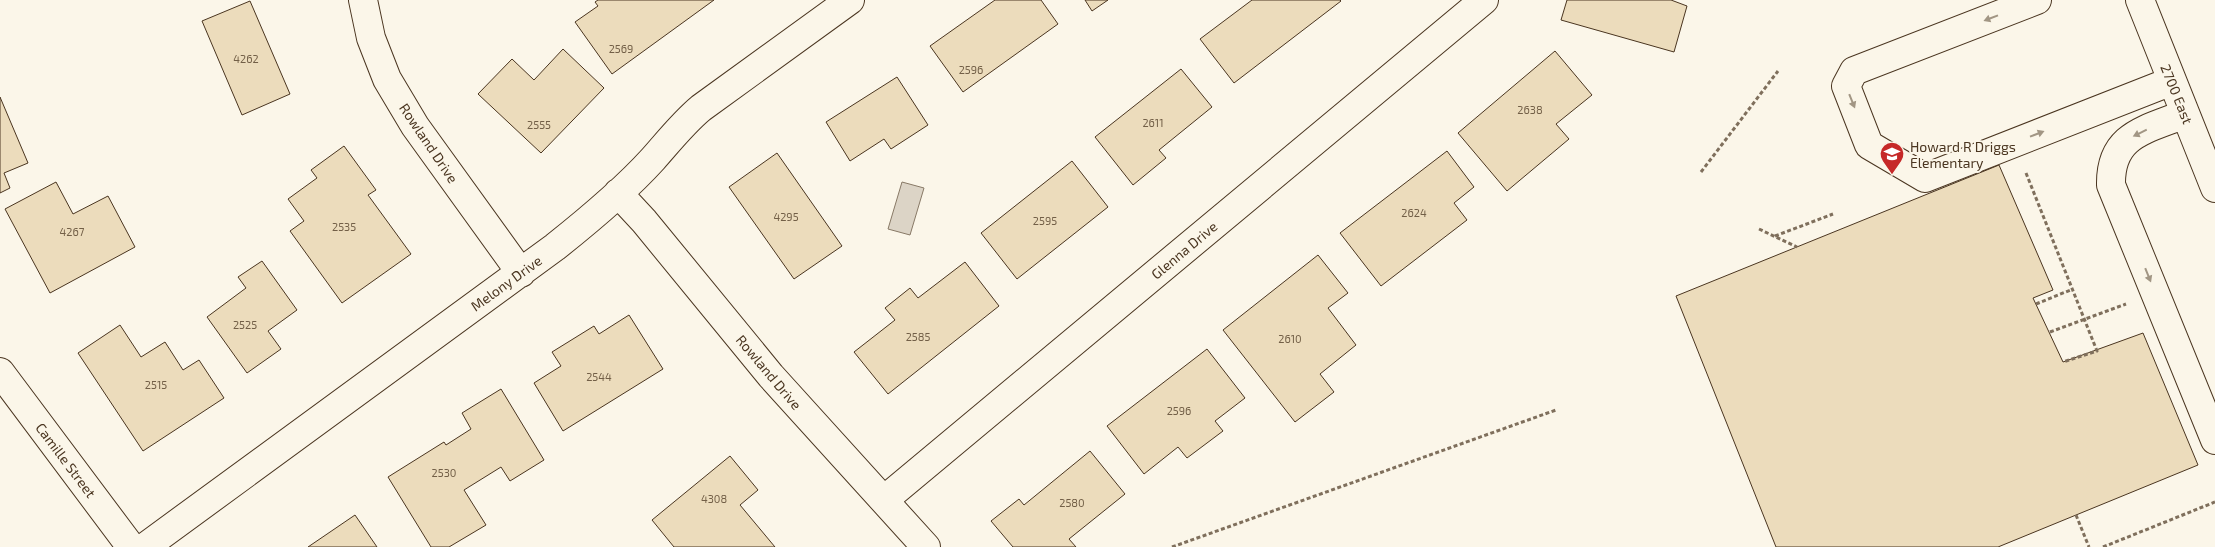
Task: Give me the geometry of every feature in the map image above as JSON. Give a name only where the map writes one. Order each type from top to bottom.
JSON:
[{"type":"street","name":"Rowland Drive","points":[[363,0],[371,38],[387,79],[415,126],[521,273]]},
{"type":"street","name":"Melony Drive","points":[[145,547],[573,233],[653,160],[682,124],[701,108],[850,0]]},
{"type":"street","name":"Glenna Drive","points":[[884,500],[1484,0]]},
{"type":"street","points":[[2036,0],[1854,71],[1846,86],[1869,145],[1925,178],[2172,80]]},
{"type":"street","name":"2700 East","points":[[2140,0],[2215,188]]},
{"type":"street","points":[[2185,114],[2129,138],[2116,151],[2111,168],[2111,184],[2215,440]]},
{"type":"street","name":"Rowland Drive","points":[[618,193],[644,221],[770,376],[926,547]]},
{"type":"street","name":"Camille Street","points":[[0,372],[131,547]]},
{"type":"path","points":[[1701,172],[1778,71]]},
{"type":"path","points":[[2023,165],[2097,351],[2064,362]]},
{"type":"path","points":[[1775,236],[1833,214]]},
{"type":"path","points":[[1759,229],[1797,247]]},
{"type":"path","points":[[2036,304],[2073,290]]},
{"type":"path","points":[[2050,332],[2128,303]]},
{"type":"path","points":[[1172,547],[1556,410]]},
{"type":"path","points":[[2103,547],[2215,502]]},
{"type":"path","points":[[2076,515],[2089,547]]},
{"type":"shaded area","points":[[902,182],[924,188],[910,235],[888,229]]},
{"type":"building","points":[[598,0],[714,0],[612,74],[575,22],[598,6],[595,2]]},
{"type":"building","points":[[995,0],[1041,0],[1058,24],[963,92],[930,46]]},
{"type":"building","points":[[1085,0],[1108,0],[1092,11]]},
{"type":"building","points":[[1252,0],[1341,1],[1234,83],[1200,39]]},
{"type":"building","points":[[1567,0],[1671,0],[1687,6],[1674,52],[1561,20]]},
{"type":"building","points":[[250,1],[290,94],[242,115],[202,21]]},
{"type":"building","points":[[563,49],[604,88],[541,153],[478,94],[512,59],[534,80]]},
{"type":"building","points":[[1555,51],[1592,95],[1556,124],[1569,139],[1507,191],[1458,133]]},
{"type":"building","points":[[1181,69],[1212,107],[1159,150],[1166,158],[1133,185],[1095,137]]},
{"type":"building","points":[[897,77],[928,125],[891,149],[884,139],[850,161],[826,122]]},
{"type":"building","points":[[0,97],[28,163],[4,173],[10,188],[0,193]]},
{"type":"building","points":[[344,146],[376,190],[368,195],[411,254],[342,303],[290,231],[304,221],[288,199],[317,178],[311,170]]},
{"type":"building","points":[[1447,151],[1474,187],[1454,203],[1467,220],[1381,286],[1340,233]]},
{"type":"building","points":[[777,153],[842,246],[794,279],[729,187]]},
{"type":"building","points":[[1072,161],[1108,207],[1017,279],[981,233]]},
{"type":"building","points":[[1999,165],[2053,290],[2033,298],[2063,362],[2143,333],[2198,465],[1998,547],[1776,547],[1676,296]]},
{"type":"building","points":[[56,182],[73,214],[108,196],[135,247],[50,293],[5,209]]},
{"type":"building","points":[[1318,255],[1348,293],[1328,308],[1356,345],[1320,374],[1334,392],[1295,422],[1223,330]]},
{"type":"building","points":[[262,261],[297,310],[268,331],[281,349],[247,373],[207,317],[246,288],[238,277]]},
{"type":"building","points":[[965,262],[999,306],[888,394],[854,352],[895,320],[885,308],[910,288],[918,298]]},
{"type":"building","points":[[629,315],[663,369],[563,431],[534,383],[561,366],[552,352],[594,326],[599,334]]},
{"type":"building","points":[[120,325],[141,357],[165,342],[183,370],[199,360],[224,398],[143,451],[78,353]]},
{"type":"building","points":[[1207,349],[1245,398],[1215,421],[1223,431],[1187,458],[1178,447],[1144,474],[1107,426]]},
{"type":"building","points":[[501,389],[544,460],[510,481],[501,467],[464,490],[486,525],[449,547],[431,547],[388,477],[444,442],[446,445],[471,429],[462,413]]},
{"type":"building","points":[[1090,451],[1125,494],[1069,539],[1076,547],[1013,547],[991,521],[1019,499],[1024,505]]},
{"type":"building","points":[[730,456],[758,490],[740,505],[775,547],[674,547],[652,520]]},
{"type":"building","points":[[355,515],[377,547],[308,547]]},
{"type":"place","name":"Howard R Driggs Elementary","points":[[1892,175]]}]
